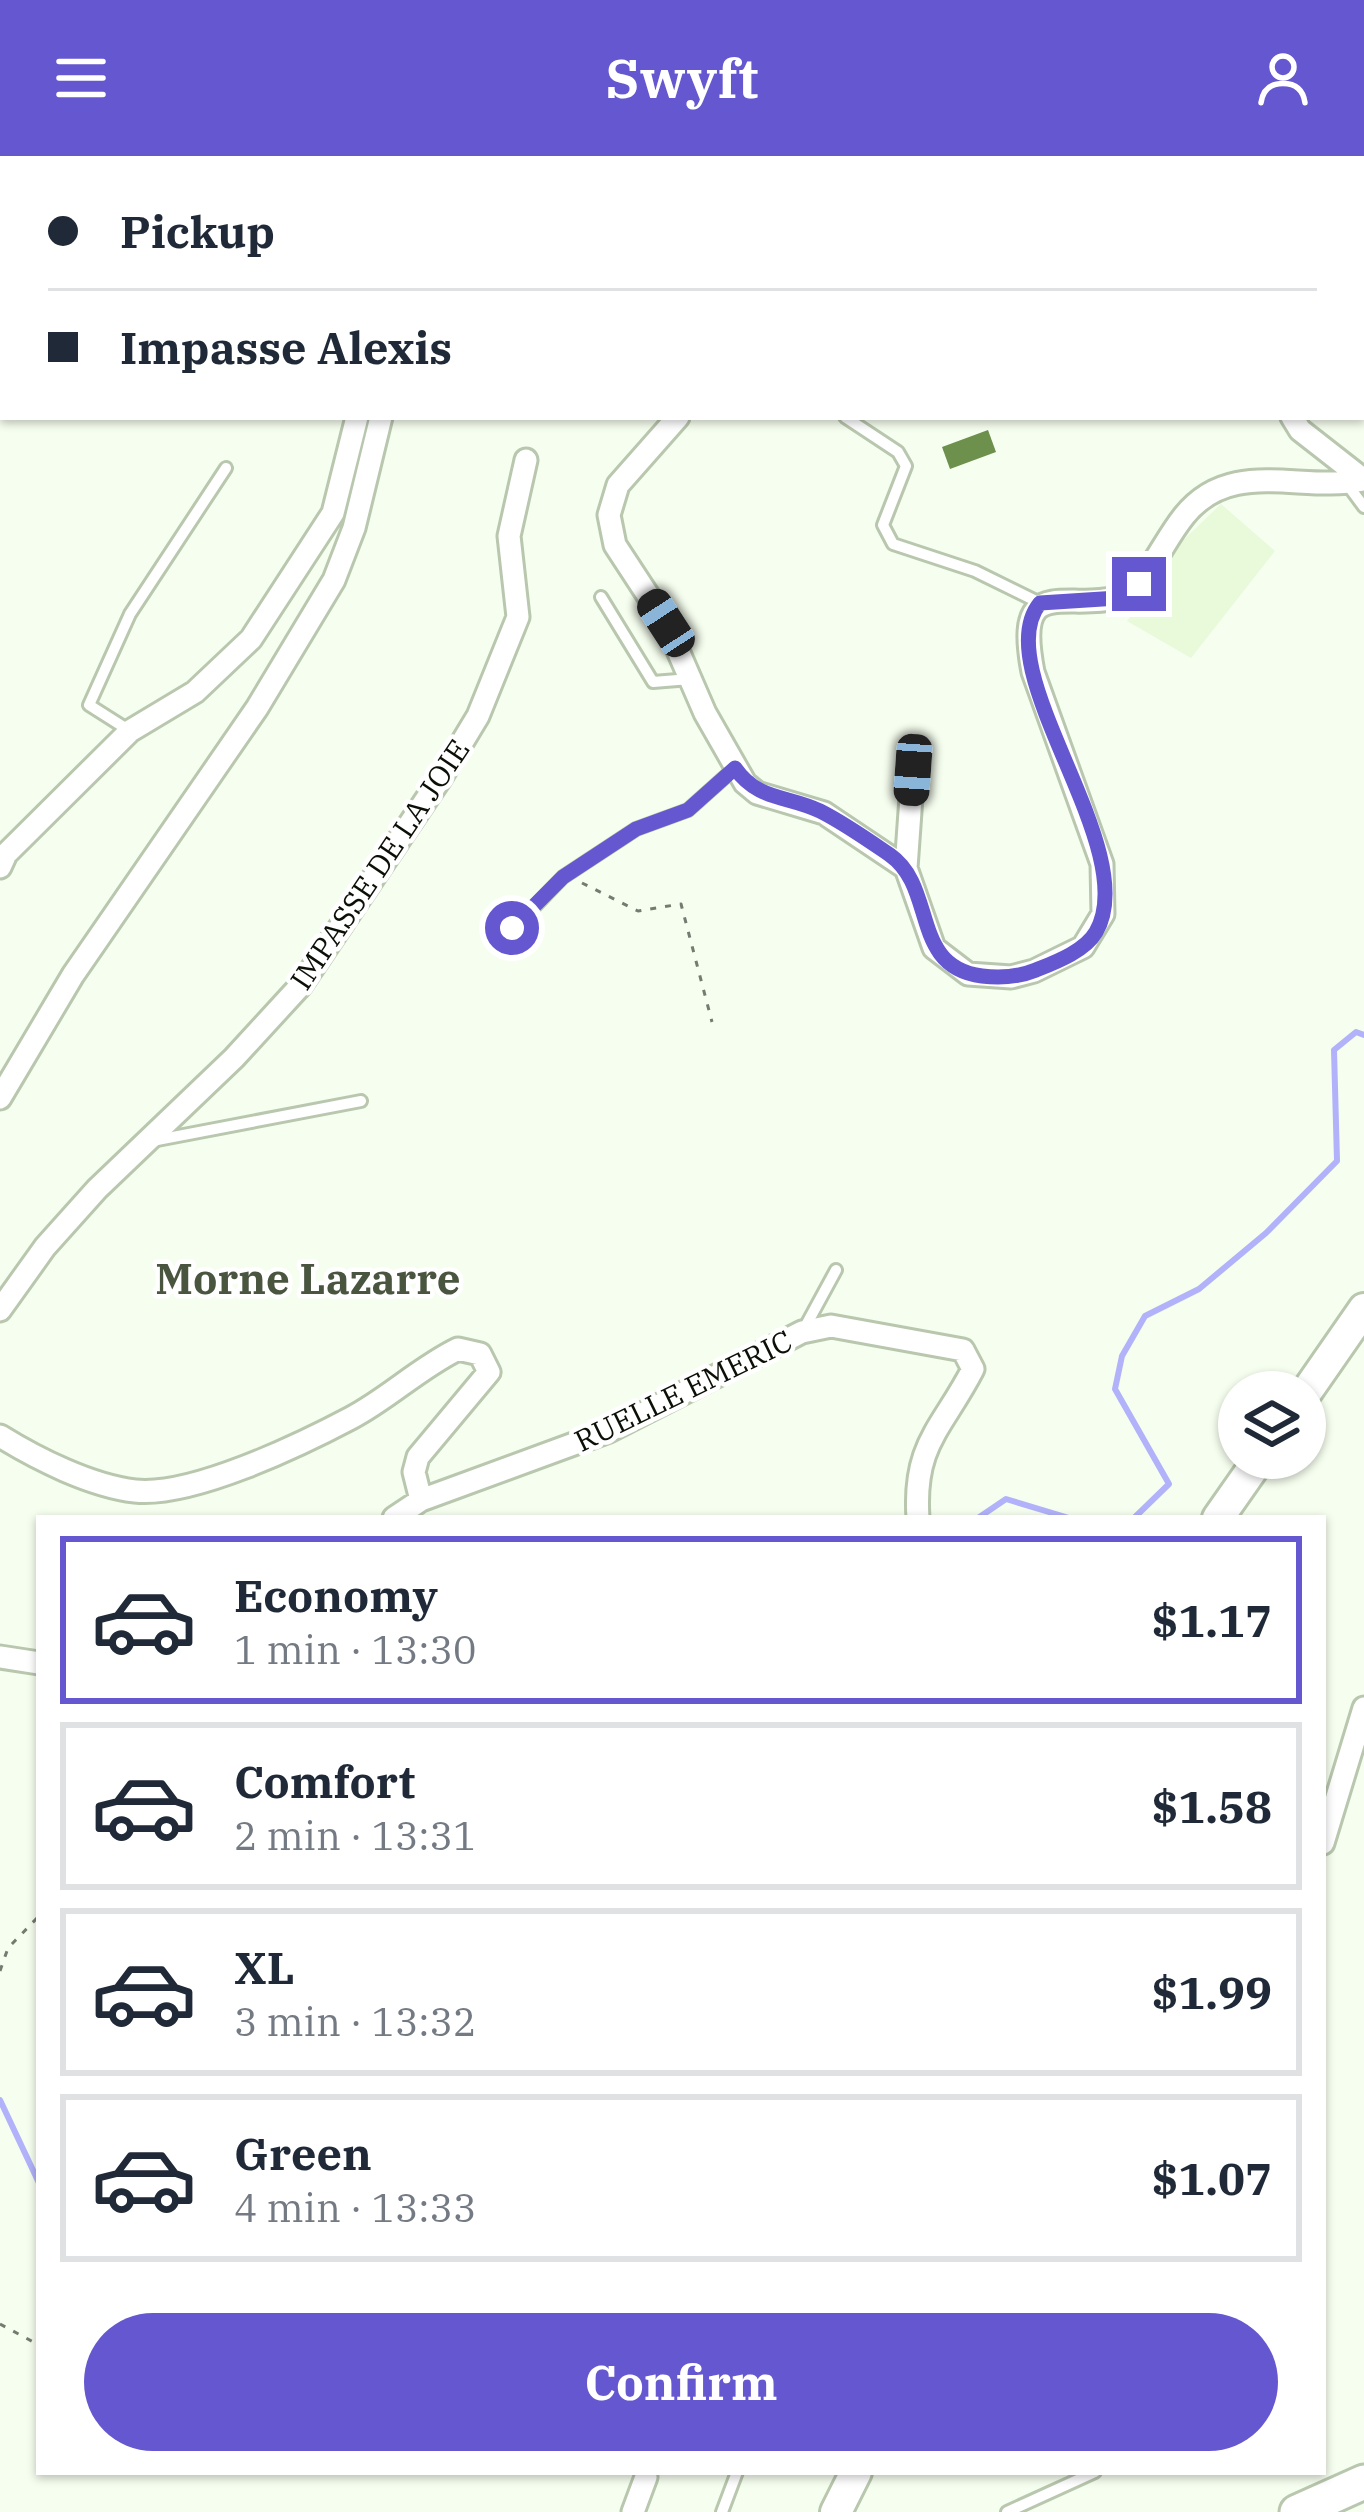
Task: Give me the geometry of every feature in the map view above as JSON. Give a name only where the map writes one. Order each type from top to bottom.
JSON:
[{"type":"main road","points":[[1297,2512],[1364,2482]]},
{"type":"main road","points":[[1341,2512],[1364,2502]]},
{"type":"street","points":[[0,867],[6,854],[130,731],[196,692],[251,639],[333,513],[356,420]]},
{"type":"street","points":[[0,1098],[73,975],[257,709],[334,580],[354,528],[380,420]]},
{"type":"street","points":[[675,420],[619,485],[609,515],[615,545],[666,623],[735,768],[758,793],[824,813],[906,868]]},
{"type":"street","points":[[1294,420],[1358,481]]},
{"type":"street","name":"IMPASSE DE LA JOIE","points":[[0,1310],[45,1247],[140,1144],[234,1058],[301,985],[478,716],[518,617],[508,536],[526,460]]},
{"type":"street","points":[[913,770],[906,868],[934,948],[968,974],[1011,976],[1034,971],[1083,947],[1096,933],[1105,891],[1102,864],[1028,643],[1028,627],[1040,603],[1128,594],[1186,514],[1219,489],[1268,478],[1358,481]]},
{"type":"street","points":[[1321,1371],[1364,1309]]},
{"type":"street","name":"RUELLE EMERIC","points":[[398,1515],[421,1500],[609,1431],[802,1332],[831,1326],[964,1351],[973,1369],[955,1404],[929,1435],[916,1486],[918,1515]]},
{"type":"street","points":[[0,1436],[85,1477],[136,1491],[177,1486],[217,1475],[353,1417],[422,1367],[458,1349],[481,1354],[488,1372],[418,1457],[414,1472],[421,1500]]},
{"type":"street","points":[[1220,1515],[1245,1479]]},
{"type":"street","points":[[0,1657],[36,1663]]},
{"type":"street","points":[[1326,1820],[1333,1766],[1364,1708]]},
{"type":"street","points":[[836,2512],[854,2475]]},
{"type":"street","points":[[633,2512],[646,2477]]},
{"type":"lane","points":[[850,420],[898,452],[906,466],[883,525],[893,544],[975,571],[1040,603]]},
{"type":"lane","points":[[130,731],[89,705],[130,614],[226,468]]},
{"type":"lane","points":[[1358,481],[1364,507]]},
{"type":"lane","points":[[602,597],[652,682],[690,679]]},
{"type":"lane","points":[[512,928],[563,877],[636,829],[688,810],[735,768]]},
{"type":"lane","points":[[140,1144],[361,1101]]},
{"type":"lane","points":[[802,1332],[836,1270]]},
{"type":"lane","points":[[722,2512],[736,2475]]},
{"type":"lane","points":[[1006,2512],[1088,2475]]},
{"type":"path","points":[[563,877],[604,890],[638,911],[681,904],[712,1022]]},
{"type":"path","points":[[0,1971],[8,1948],[36,1919]]},
{"type":"path","points":[[0,2324],[36,2342]]},
{"type":"shaded area","points":[[1221,504],[1275,551],[1191,658],[1127,621],[1166,573],[1177,546]]},
{"type":"building","points":[[988,430],[996,452],[950,469],[942,447]]},
{"type":"waterway","points":[[1137,1515],[1169,1484],[1115,1389],[1122,1356],[1145,1316],[1199,1289],[1266,1233],[1337,1161],[1334,1050],[1356,1032],[1364,1035]]},
{"type":"waterway","points":[[982,1515],[1006,1499],[1059,1515]]},
{"type":"waterway","points":[[0,2100],[36,2177]]},
{"type":"district","name":"Morne Lazarre","points":[[308,1278]]},
{"type":"route","points":[[512,928],[563,877],[636,829],[688,810],[735,768],[758,793],[824,813],[906,868],[926,932],[948,964],[968,974],[1011,976],[1034,971],[1083,947],[1096,933],[1103,914],[1102,864],[1033,671],[1028,627],[1040,603],[1118,598],[1139,584]]}]
